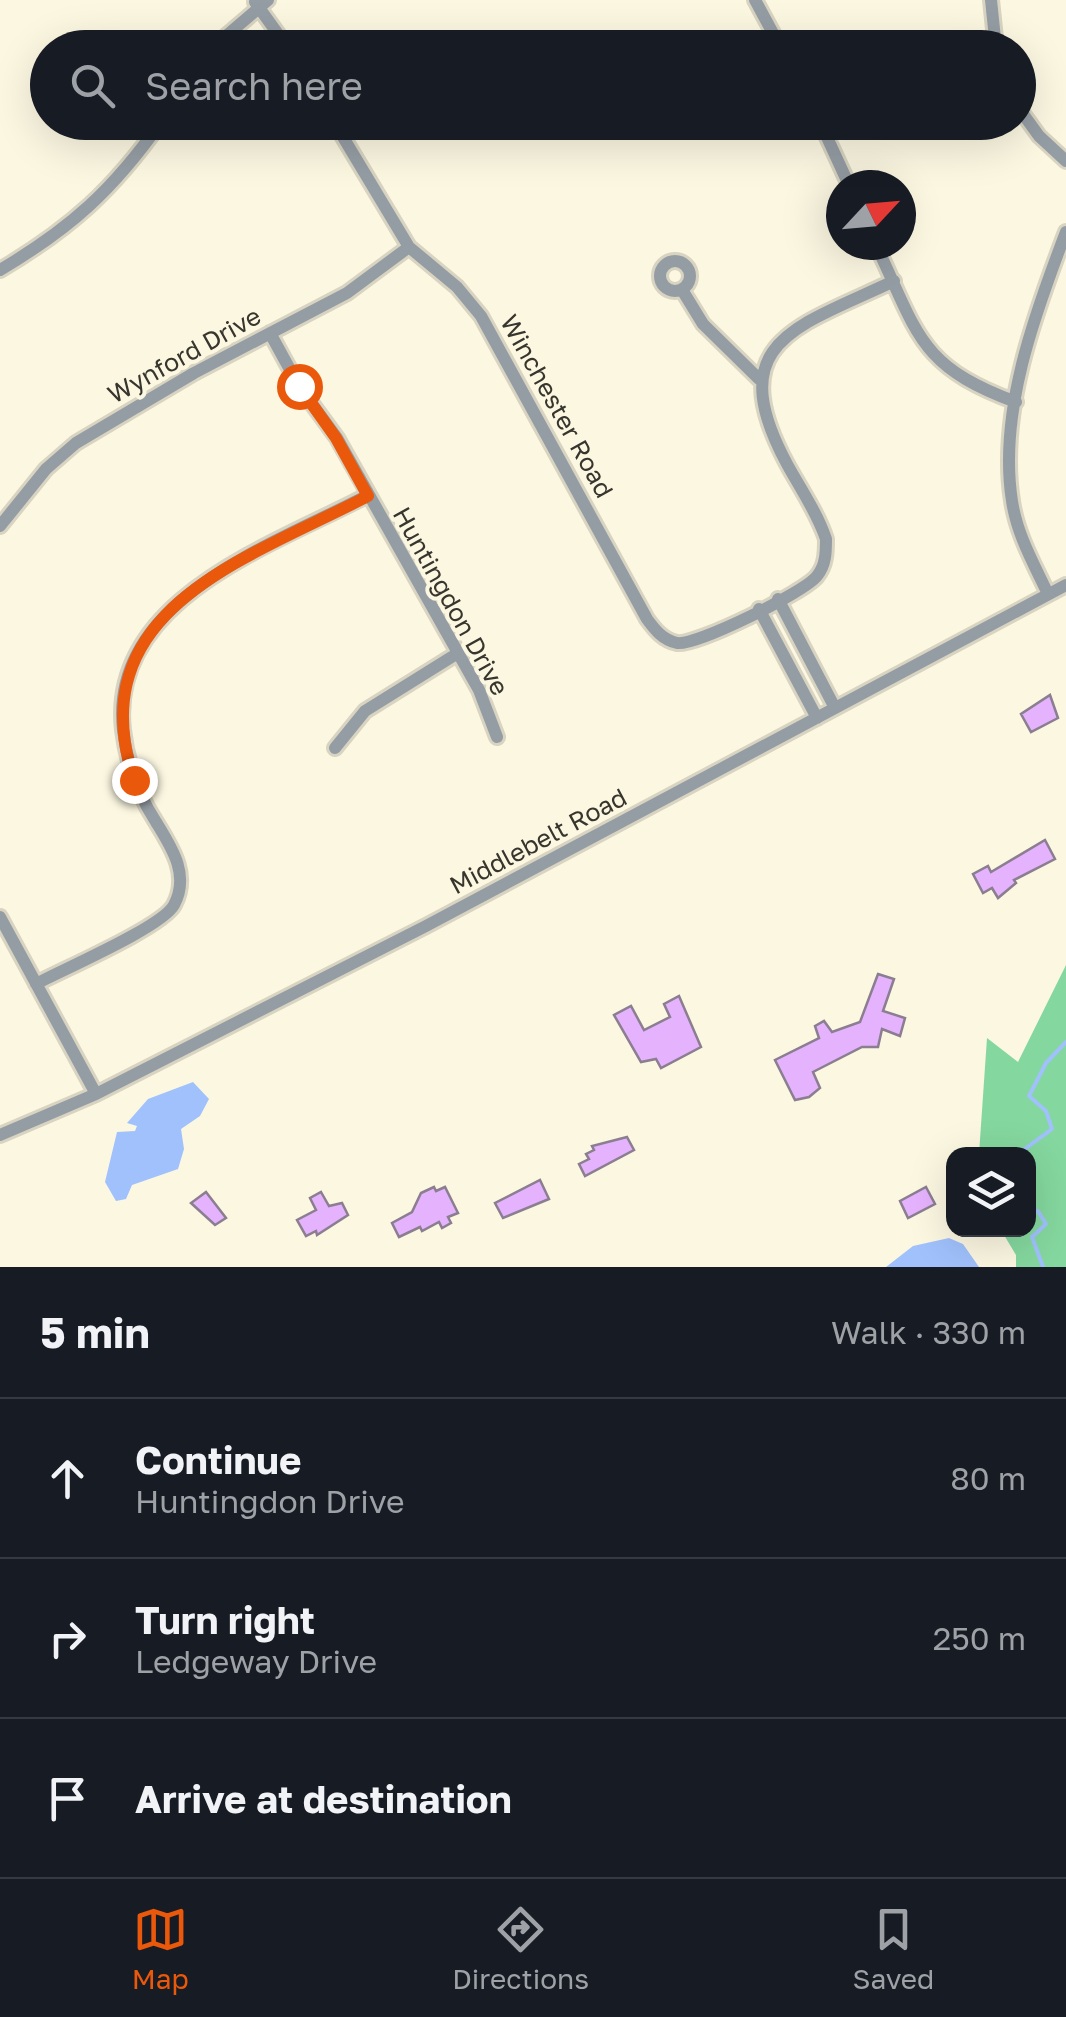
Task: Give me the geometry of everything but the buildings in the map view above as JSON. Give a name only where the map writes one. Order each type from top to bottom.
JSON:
[{"type":"street","points":[[755,0],[771,30]]},
{"type":"street","points":[[991,0],[994,30]]},
{"type":"street","points":[[230,30],[260,1],[277,30]]},
{"type":"street","points":[[1036,133],[1066,161]]},
{"type":"street","points":[[0,270],[89,211],[125,173],[148,140]]},
{"type":"street","name":"Winchester Road","points":[[345,140],[408,247],[457,287],[481,316],[660,635],[689,643],[816,578],[826,558],[826,538],[765,418],[759,379]]},
{"type":"street","points":[[828,140],[841,170]]},
{"type":"street","points":[[1048,594],[1024,546],[1012,501],[1008,452],[1042,295],[1066,232]]},
{"type":"street","name":"Wynford Drive","points":[[0,526],[46,469],[76,442],[348,293],[408,247]]},
{"type":"street","points":[[884,260],[941,366],[972,386],[1016,402]]},
{"type":"street","points":[[684,293],[703,324],[759,379],[781,340],[800,326],[894,281]]},
{"type":"street","name":"Huntingdon Drive","points":[[270,334],[479,690],[497,737]]},
{"type":"street","points":[[36,984],[154,923],[172,908],[181,885],[174,854],[134,780],[120,704],[129,666],[152,626],[196,589],[368,496]]},
{"type":"street","name":"Middlebelt Road","points":[[0,1134],[96,1094],[426,926],[1066,585]]},
{"type":"street","points":[[769,604],[835,708]]},
{"type":"street","points":[[769,604],[816,718]]},
{"type":"street","points":[[335,748],[365,711],[458,654]]},
{"type":"street","points":[[0,917],[96,1094]]},
{"type":"street","name":"Middlebelt Road","points":[[0,1144],[26,1126]]},
{"type":"green space","points":[[1066,965],[1066,1267],[1016,1267],[1016,1255],[1005,1237],[1036,1237],[1036,1147],[979,1147],[987,1038],[1018,1062]]},
{"type":"water","points":[[193,1082],[209,1099],[200,1116],[181,1129],[184,1149],[178,1169],[132,1185],[126,1199],[116,1201],[105,1182],[117,1132],[135,1131],[137,1126],[127,1123],[148,1099]]},
{"type":"water","points":[[949,1238],[963,1244],[979,1267],[886,1267],[913,1246]]},
{"type":"waterway","points":[[1028,1147],[1052,1129],[1046,1111],[1029,1096],[1046,1063],[1066,1042]]},
{"type":"waterway","points":[[1036,1211],[1046,1224],[1036,1233]]},
{"type":"waterway","points":[[1032,1237],[1043,1267]]},
{"type":"route","points":[[134,780],[126,756],[120,704],[129,666],[152,626],[183,597],[368,496],[336,438],[299,386]]}]
